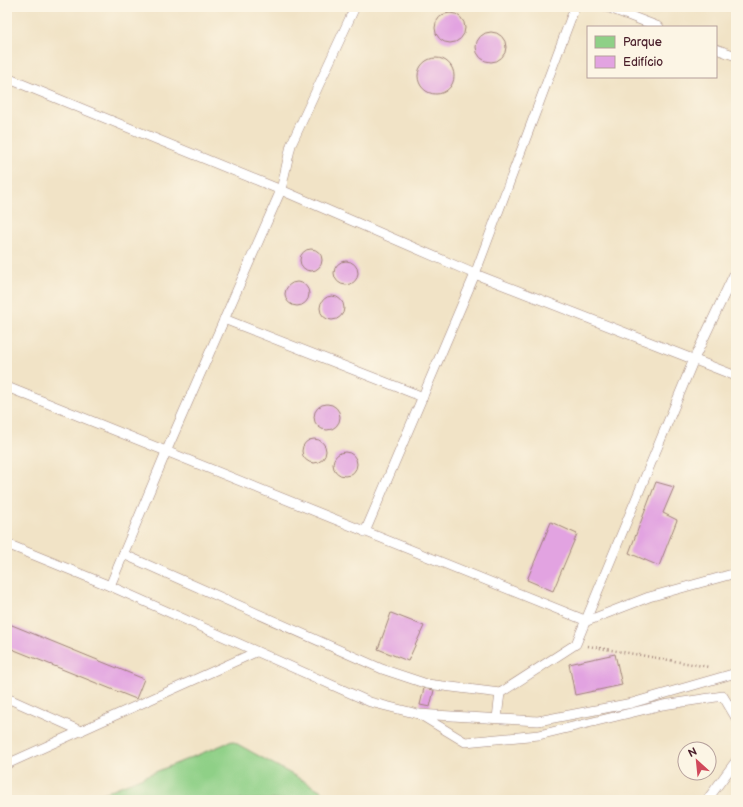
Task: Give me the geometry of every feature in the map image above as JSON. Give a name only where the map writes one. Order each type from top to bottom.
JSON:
[{"type":"lane","points":[[110,586],[166,452],[281,190],[291,145],[355,7]]},
{"type":"lane","points":[[365,532],[475,274],[575,7]]},
{"type":"lane","points":[[607,7],[656,26]]},
{"type":"lane","points":[[717,49],[736,56]]},
{"type":"lane","points":[[7,78],[281,190],[475,274],[736,376]]},
{"type":"lane","points":[[123,554],[382,669],[427,684],[500,693],[576,644],[587,621],[694,359],[736,270]]},
{"type":"lane","points":[[224,319],[423,397]]},
{"type":"lane","points":[[7,387],[587,621],[649,597],[736,573]]},
{"type":"lane","points":[[7,544],[110,586],[370,702],[418,714],[538,721],[566,717],[632,703],[736,673]]},
{"type":"lane","points":[[7,764],[256,652]]},
{"type":"lane","points":[[497,718],[500,693]]},
{"type":"lane","points":[[418,714],[465,742],[539,735],[664,705],[723,696],[736,718]]},
{"type":"lane","points":[[7,698],[81,731]]},
{"type":"lane","points":[[707,800],[736,760]]},
{"type":"path","points":[[576,644],[714,668]]},
{"type":"green space","points":[[232,741],[338,800],[86,800]]},
{"type":"building","points":[[450,13],[461,17],[465,28],[461,39],[450,43],[439,39],[435,28],[439,17]]},
{"type":"building","points":[[491,32],[501,37],[506,47],[501,57],[491,62],[481,57],[476,47],[481,37]]},
{"type":"building","points":[[436,58],[446,61],[451,66],[454,76],[451,86],[446,91],[436,94],[426,91],[421,86],[418,76],[421,66],[426,61]]},
{"type":"building","points":[[307,249],[315,249],[322,256],[322,264],[315,271],[307,271],[300,264],[300,256]]},
{"type":"building","points":[[346,261],[355,264],[358,273],[355,282],[346,285],[337,282],[334,273],[337,264]]},
{"type":"building","points":[[297,282],[306,285],[309,294],[306,303],[297,306],[288,303],[285,294],[288,285]]},
{"type":"building","points":[[332,296],[341,299],[344,308],[341,317],[332,320],[323,317],[320,308],[323,299]]},
{"type":"building","points":[[327,404],[336,408],[340,417],[336,426],[327,430],[318,426],[314,417],[318,408]]},
{"type":"building","points":[[314,439],[323,442],[326,451],[323,460],[314,463],[305,460],[302,451],[305,442]]},
{"type":"building","points":[[345,452],[354,455],[357,464],[354,473],[345,476],[336,473],[333,464],[336,455]]},
{"type":"building","points":[[656,482],[674,487],[663,513],[677,520],[659,566],[629,553]]},
{"type":"building","points":[[551,522],[577,534],[553,591],[527,580]]},
{"type":"building","points":[[391,613],[424,626],[408,661],[378,649]]},
{"type":"building","points":[[7,623],[144,679],[136,699],[7,647]]},
{"type":"building","points":[[615,654],[622,685],[575,695],[569,664]]},
{"type":"building","points":[[424,688],[434,690],[430,707],[420,705]]}]
